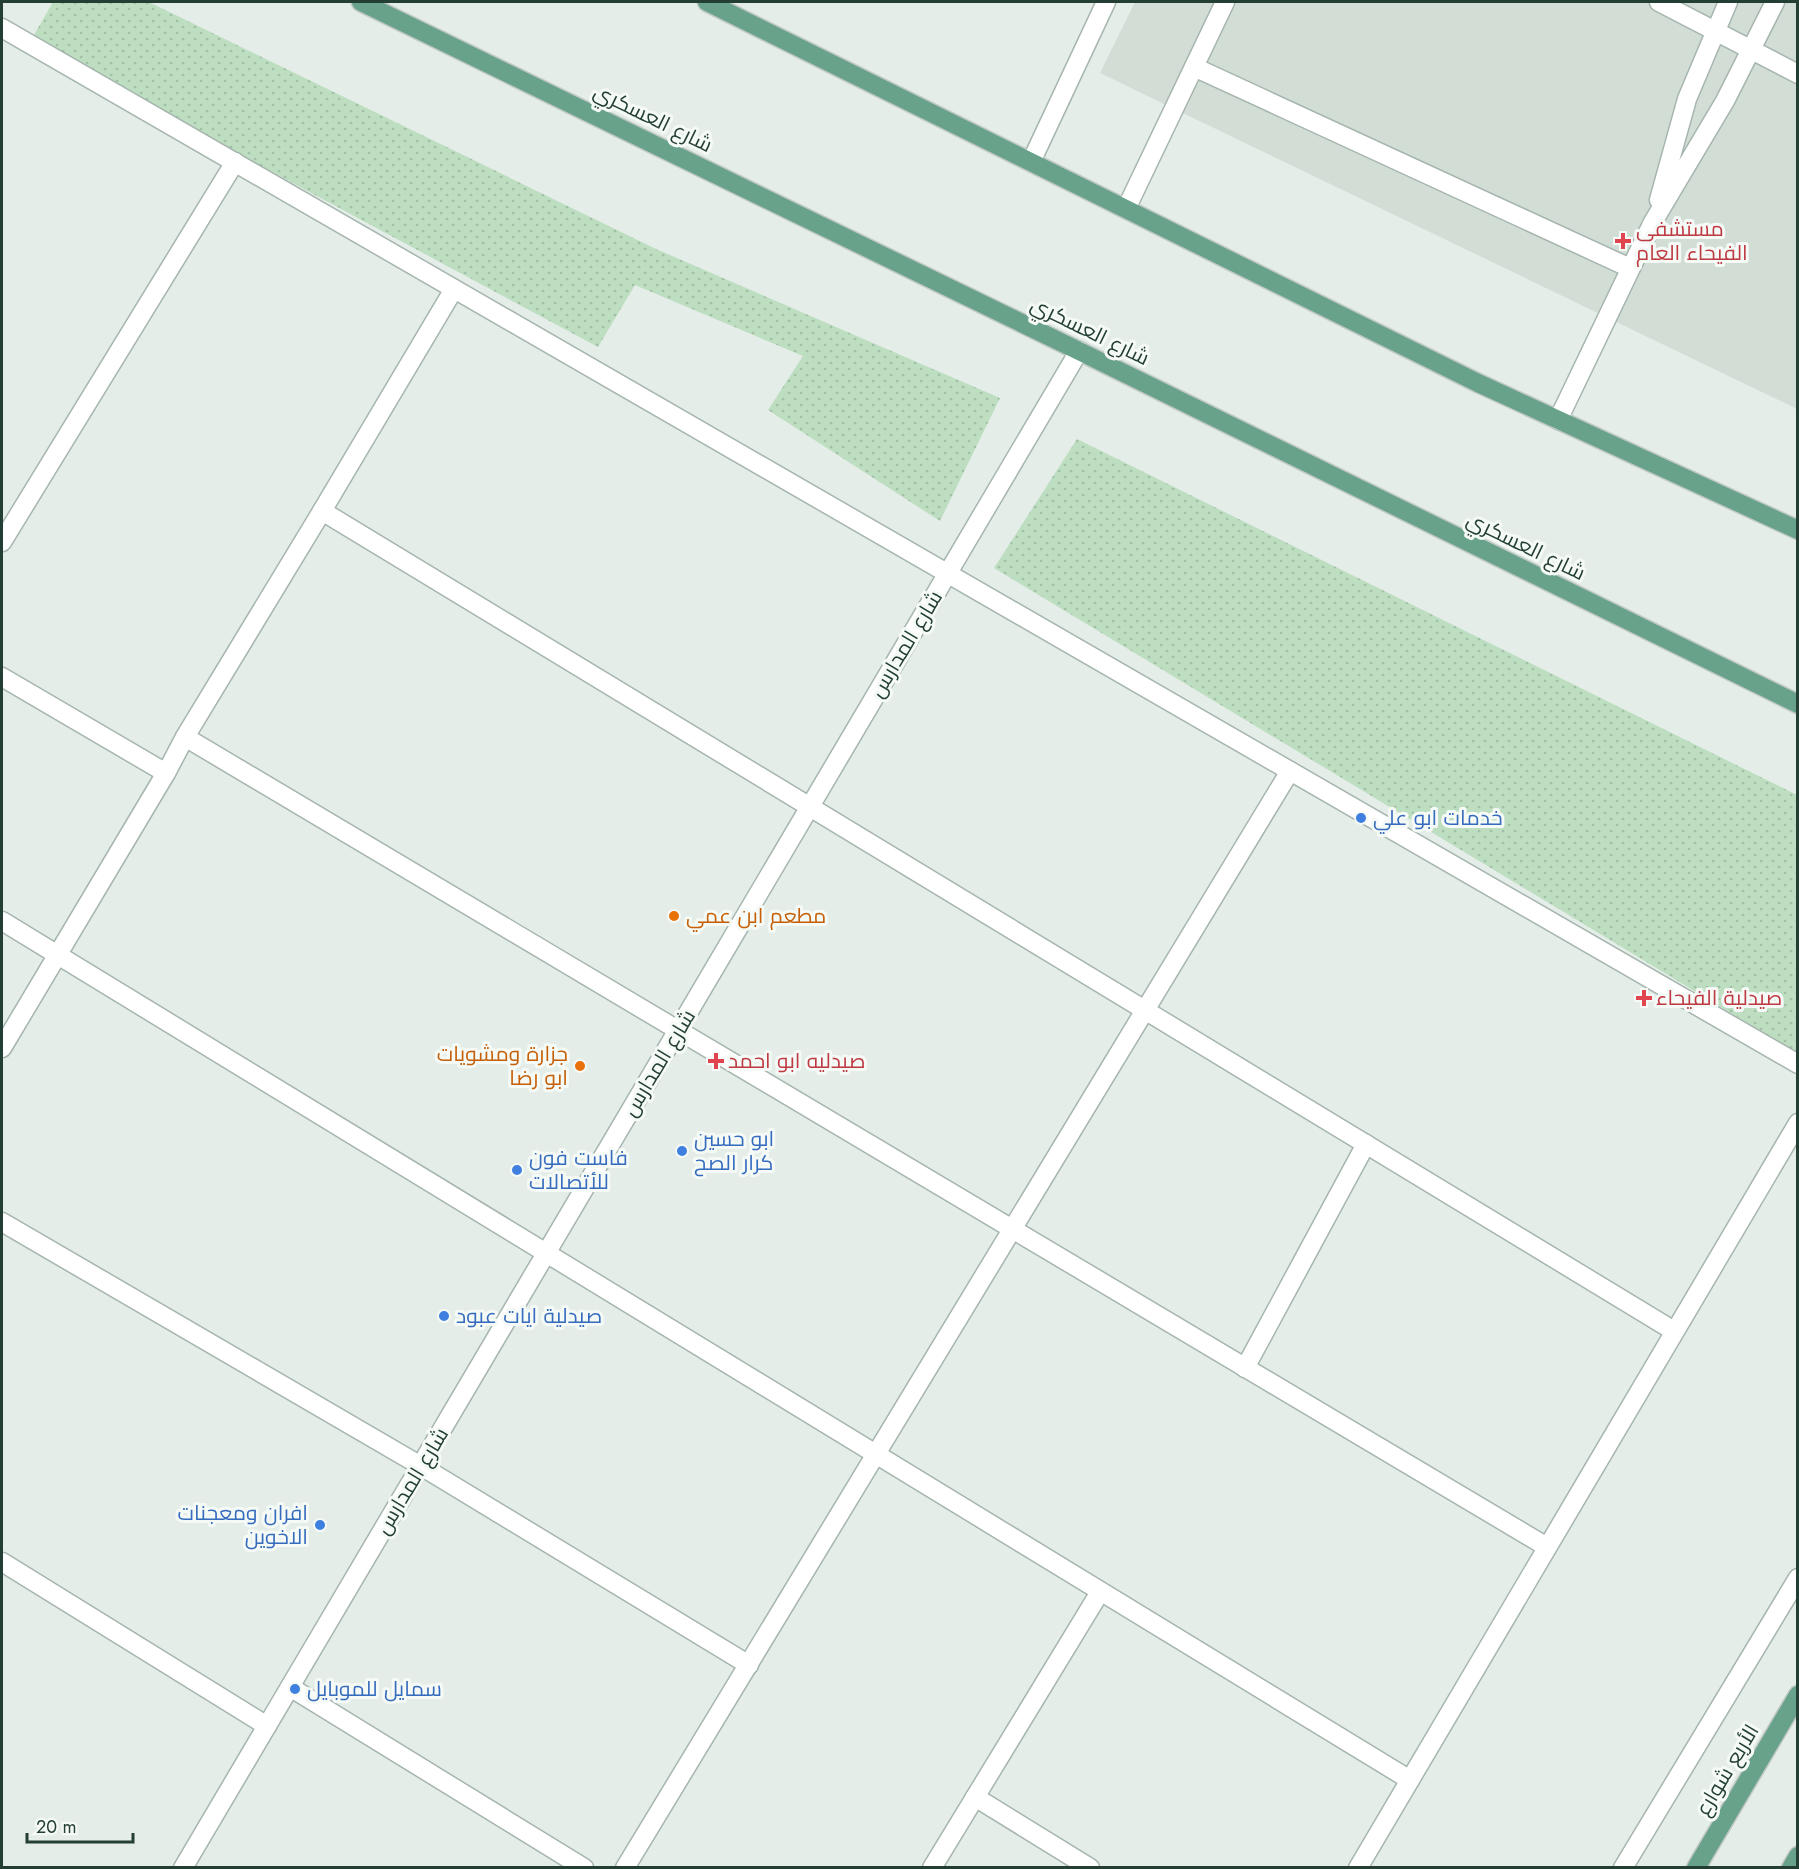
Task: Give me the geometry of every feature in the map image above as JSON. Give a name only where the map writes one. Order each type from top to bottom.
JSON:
[{"type":"main road","name":"شارع العسكري","points":[[361,2],[1797,704]]},
{"type":"main road","points":[[707,2],[1478,383],[1797,530]]},
{"type":"main road","name":"الأربع شوارع","points":[[1696,1868],[1797,1695]]},
{"type":"main road","points":[[1791,1868],[1797,1856]]},
{"type":"street","points":[[1031,162],[1106,2]]},
{"type":"street","points":[[1126,209],[1225,2]]},
{"type":"street","points":[[1659,2],[1797,74]]},
{"type":"street","points":[[1653,222],[1687,99],[1714,30],[1728,2]]},
{"type":"street","points":[[1558,420],[1653,222],[1725,101],[1775,2]]},
{"type":"street","points":[[2,28],[1797,1064]]},
{"type":"street","points":[[1194,68],[1630,268]]},
{"type":"street","points":[[2,542],[235,162]]},
{"type":"street","points":[[2,1048],[166,773],[184,736],[454,289]]},
{"type":"street","name":"شارع المدارس","points":[[183,1868],[1079,351]]},
{"type":"street","points":[[322,511],[1674,1331]]},
{"type":"street","points":[[2,677],[166,773]]},
{"type":"street","points":[[184,736],[1547,1548]]},
{"type":"street","points":[[625,1868],[1290,771]]},
{"type":"street","points":[[2,921],[1410,1780]]},
{"type":"street","points":[[1358,1868],[1797,1123]]},
{"type":"street","points":[[1245,1368],[1366,1144]]},
{"type":"street","points":[[2,1222],[421,1466],[748,1665]]},
{"type":"street","points":[[2,1562],[267,1726]]},
{"type":"street","points":[[1623,1868],[1797,1578]]},
{"type":"street","points":[[932,1868],[1100,1592]]},
{"type":"street","points":[[290,1687],[584,1868]]},
{"type":"street","points":[[975,1797],[1090,1868]]},
{"type":"shaded area","name":"مستشفى الفيحاء العام","points":[[1135,2],[1797,2],[1797,409],[1100,73]]},
{"type":"green space","points":[[53,2],[149,2],[656,249],[1000,398],[940,521],[768,410],[803,356],[635,285],[598,347],[30,42]]},
{"type":"green space","points":[[1077,439],[1797,795],[1797,1053],[994,568]]},
{"type":"place","name":"مستشفى الفيحاء العام","points":[[1623,241]]},
{"type":"place","name":"خدمات ابو علي","points":[[1361,818]]},
{"type":"place","name":"مطعم ابن عمي","points":[[674,916]]},
{"type":"place","name":"صيدلية الفيحاء","points":[[1644,998]]},
{"type":"place","name":"صيدليه ابو احمد","points":[[716,1061]]},
{"type":"place","name":"جزارة ومشويات ابو رضا","points":[[580,1066]]},
{"type":"place","name":"ابو حسين كرار الصح","points":[[682,1151]]},
{"type":"place","name":"فاست فون للأتصالات","points":[[517,1170]]},
{"type":"place","name":"صيدلية ايات عبود","points":[[444,1316]]},
{"type":"place","name":"افران ومعجنات الاخوين","points":[[320,1525]]},
{"type":"place","name":"سمايل للموبايل","points":[[295,1689]]}]
